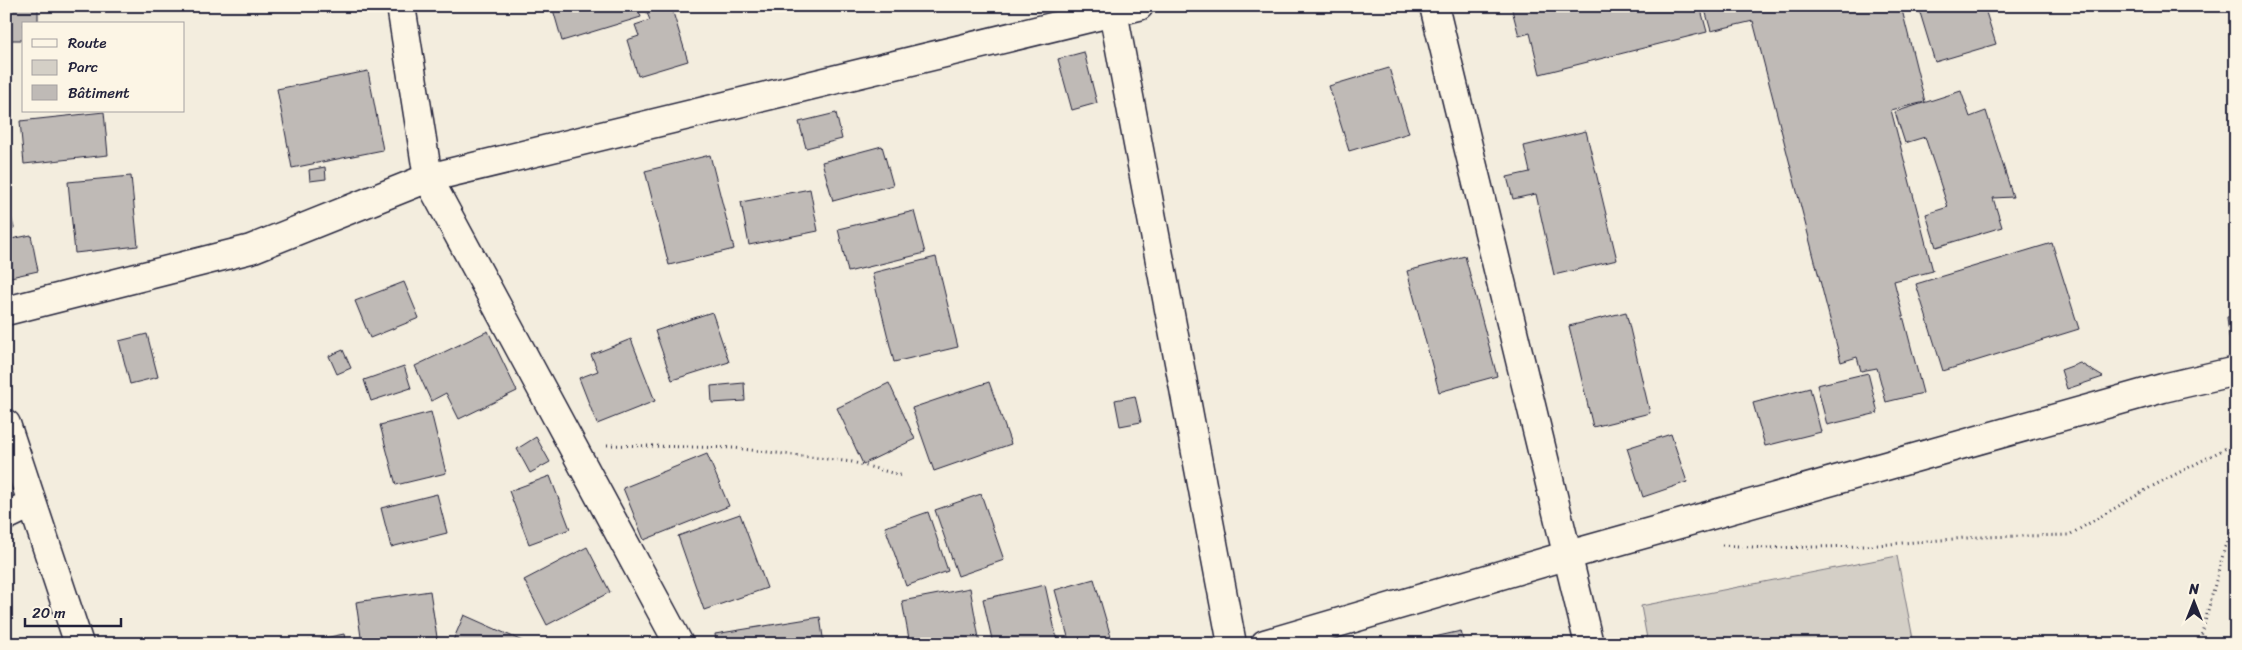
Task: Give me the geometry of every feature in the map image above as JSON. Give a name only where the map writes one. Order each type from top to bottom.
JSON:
[{"type":"street","points":[[402,6],[428,178],[679,644]]},
{"type":"street","points":[[1434,6],[1589,644]]},
{"type":"street","points":[[6,311],[251,248],[428,178],[1121,8],[1232,644]]},
{"type":"street","points":[[1265,644],[1568,555],[2163,388],[2236,371]]},
{"type":"street","points":[[6,424],[79,644]]},
{"type":"street","points":[[6,516],[31,504]]},
{"type":"path","points":[[1718,544],[1766,548],[1825,547],[1979,537],[2069,534],[2151,487],[2236,442]]},
{"type":"path","points":[[572,444],[734,448],[852,462],[903,476]]},
{"type":"path","points":[[2198,644],[2225,547],[2236,523]]},
{"type":"path","points":[[2194,644],[2200,636]]},
{"type":"green space","points":[[1897,556],[1914,644],[1648,644],[1641,606]]},
{"type":"building","points":[[6,6],[38,6],[38,22],[22,22],[22,40],[6,40]]},
{"type":"building","points":[[552,6],[637,6],[641,17],[562,41]]},
{"type":"building","points":[[671,6],[688,61],[638,76],[627,40],[639,36],[635,25],[650,20],[647,13]]},
{"type":"building","points":[[1511,6],[1700,6],[1707,32],[1540,74],[1530,33],[1519,36]]},
{"type":"building","points":[[1704,6],[1901,6],[1925,102],[1891,110],[1933,271],[1894,281],[1923,393],[1886,402],[1877,368],[1861,371],[1857,357],[1841,362],[1753,21],[1711,31]]},
{"type":"building","points":[[1918,6],[1984,6],[1996,44],[1935,62]]},
{"type":"building","points":[[1084,52],[1097,103],[1072,110],[1058,59]]},
{"type":"building","points":[[1389,68],[1409,133],[1349,151],[1329,86]]},
{"type":"building","points":[[368,71],[383,150],[292,168],[277,89]]},
{"type":"building","points":[[1961,91],[1970,117],[1986,111],[2013,197],[1993,198],[2002,227],[1936,247],[1926,214],[1948,207],[1925,137],[1905,143],[1895,112]]},
{"type":"building","points":[[104,112],[108,155],[24,164],[20,121]]},
{"type":"building","points":[[836,113],[842,139],[806,148],[799,122]]},
{"type":"building","points":[[1586,131],[1617,260],[1554,275],[1536,194],[1513,199],[1507,177],[1530,172],[1524,146]]},
{"type":"building","points":[[882,146],[893,185],[833,201],[822,162]]},
{"type":"building","points":[[710,155],[734,249],[669,265],[645,171]]},
{"type":"building","points":[[325,167],[326,179],[310,181],[309,170]]},
{"type":"building","points":[[131,176],[138,246],[75,253],[68,182]]},
{"type":"building","points":[[810,189],[818,231],[749,245],[741,202]]},
{"type":"building","points":[[6,196],[14,228],[6,230]]},
{"type":"building","points":[[914,211],[925,253],[848,272],[838,229]]},
{"type":"building","points":[[31,235],[38,271],[6,278],[6,240]]},
{"type":"building","points":[[2052,243],[2079,329],[1943,371],[1916,284]]},
{"type":"building","points":[[1465,256],[1497,376],[1439,392],[1407,271]]},
{"type":"building","points":[[936,257],[958,347],[894,362],[872,273]]},
{"type":"building","points":[[404,282],[419,318],[370,338],[355,301]]},
{"type":"building","points":[[712,312],[729,362],[672,380],[655,331]]},
{"type":"building","points":[[1626,312],[1650,413],[1593,427],[1569,326]]},
{"type":"building","points":[[2236,316],[2236,354],[2231,354],[2227,317]]},
{"type":"building","points":[[488,331],[517,391],[459,419],[446,393],[431,401],[415,366]]},
{"type":"building","points":[[147,334],[158,377],[130,384],[119,341]]},
{"type":"building","points":[[631,339],[655,401],[597,424],[579,378],[598,371],[591,355]]},
{"type":"building","points":[[343,350],[351,368],[337,374],[329,356]]},
{"type":"building","points":[[2080,363],[2103,377],[2067,389],[2061,370]]},
{"type":"building","points":[[404,366],[411,388],[371,401],[364,380]]},
{"type":"building","points":[[1868,373],[1878,413],[1827,425],[1817,385]]},
{"type":"building","points":[[989,382],[1011,444],[934,471],[912,408]]},
{"type":"building","points":[[744,383],[745,401],[712,403],[711,386]]},
{"type":"building","points":[[889,383],[915,439],[863,464],[837,408]]},
{"type":"building","points":[[1810,388],[1821,432],[1765,446],[1753,403]]},
{"type":"building","points":[[1135,396],[1141,422],[1120,426],[1115,400]]},
{"type":"building","points":[[431,412],[446,473],[396,485],[380,425]]},
{"type":"building","points":[[1671,434],[1687,482],[1643,497],[1627,448]]},
{"type":"building","points":[[536,437],[550,462],[530,473],[517,449]]},
{"type":"building","points":[[707,454],[729,506],[644,540],[623,488]]},
{"type":"building","points":[[550,476],[570,529],[529,544],[509,491]]},
{"type":"building","points":[[437,494],[447,533],[391,547],[381,508]]},
{"type":"building","points":[[981,494],[1004,560],[958,576],[935,510]]},
{"type":"building","points":[[928,512],[948,571],[906,586],[885,527]]},
{"type":"building","points":[[740,514],[767,588],[704,610],[678,536]]},
{"type":"building","points":[[587,547],[610,592],[547,625],[524,580]]},
{"type":"building","points":[[1094,579],[1113,644],[1070,644],[1055,590]]},
{"type":"building","points":[[1045,585],[1058,644],[993,644],[983,599]]},
{"type":"building","points":[[970,588],[980,644],[910,644],[902,601]]},
{"type":"building","points":[[430,591],[438,644],[362,644],[356,602]]},
{"type":"building","points":[[464,615],[529,644],[454,644],[452,643]]},
{"type":"building","points":[[820,617],[824,644],[716,644],[715,634]]},
{"type":"building","points":[[1461,631],[1464,644],[1403,644]]},
{"type":"building","points":[[344,634],[346,644],[295,644]]}]
